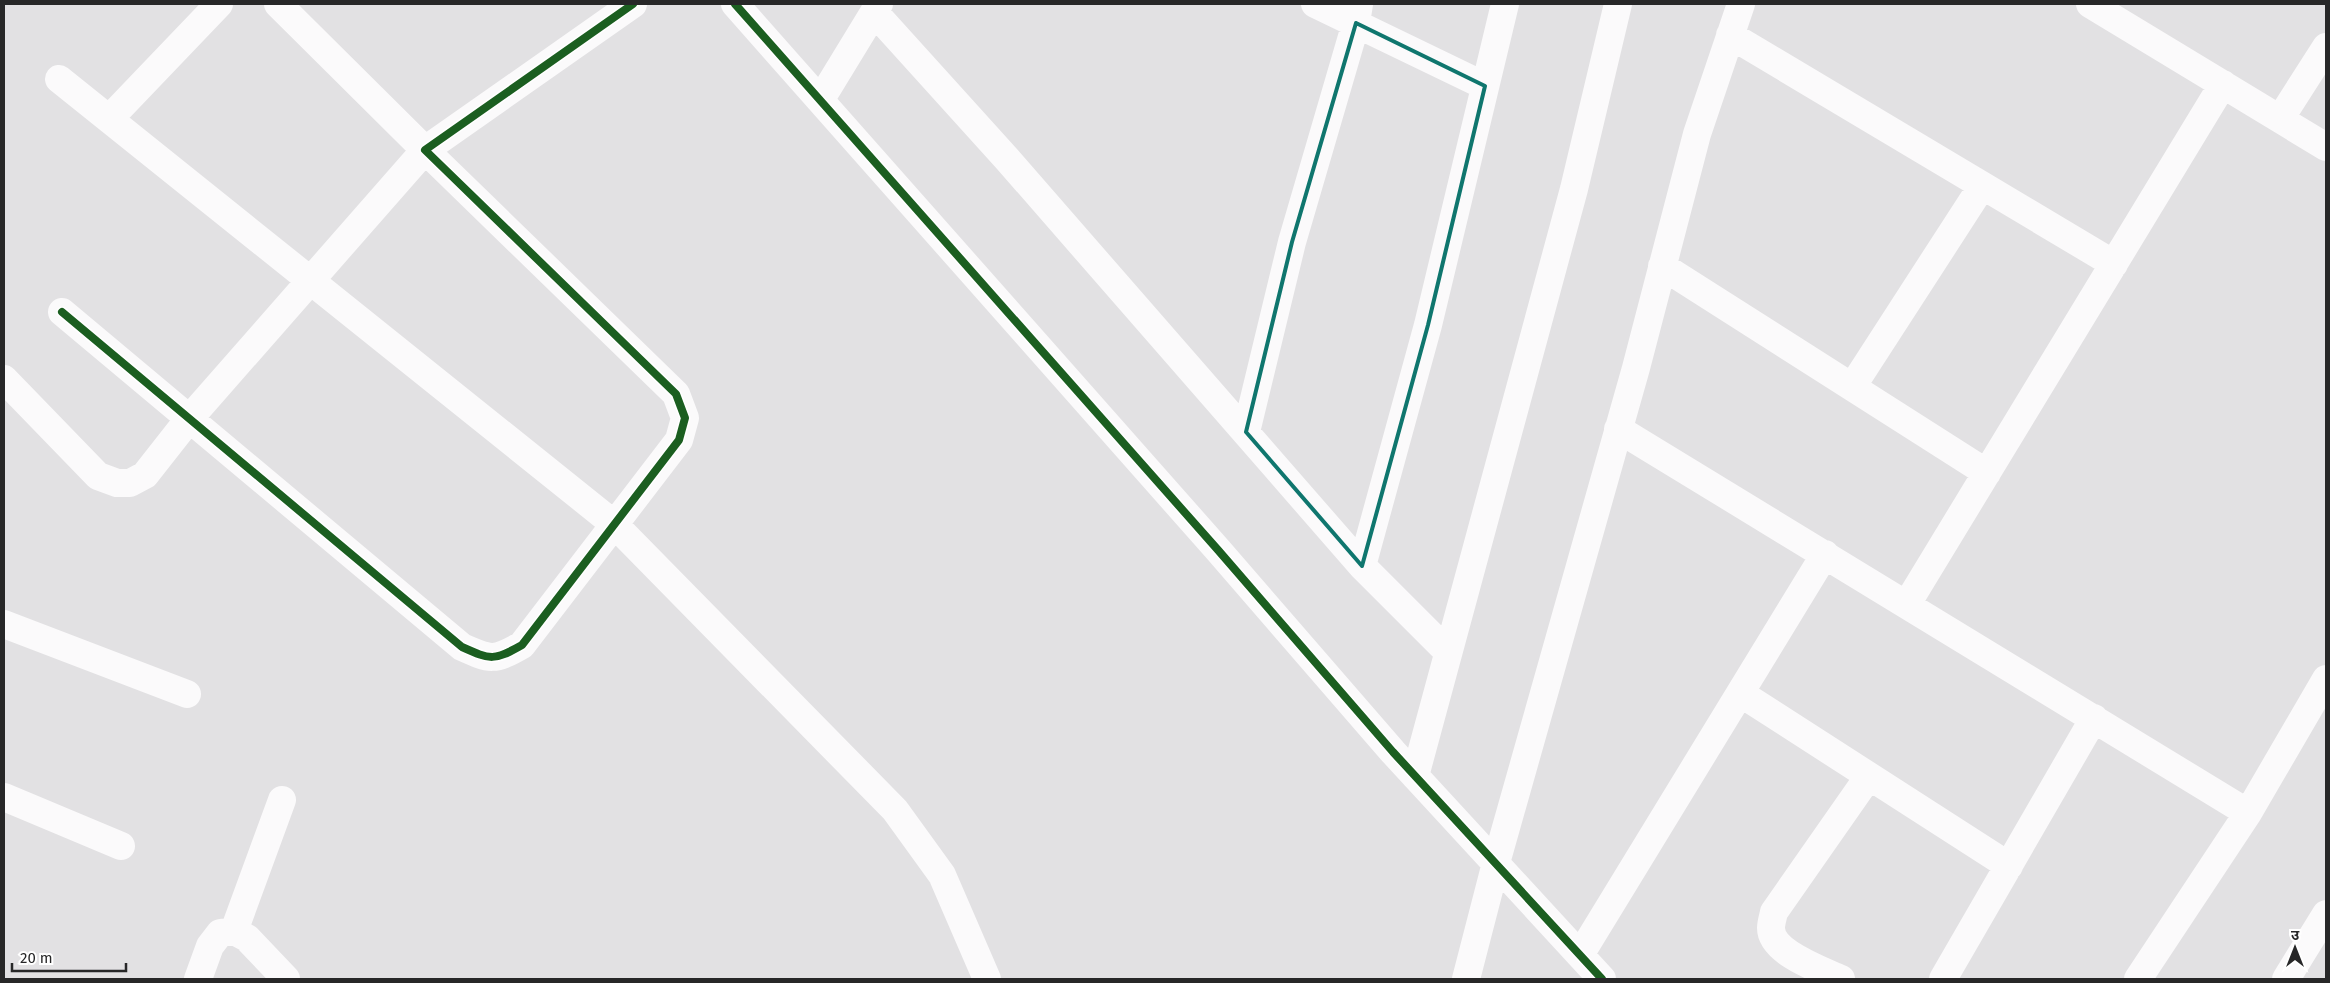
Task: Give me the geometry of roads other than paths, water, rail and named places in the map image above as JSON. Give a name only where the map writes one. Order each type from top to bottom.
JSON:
[{"type":"street","points":[[109,119],[219,4]]},
{"type":"street","points":[[62,312],[462,647],[484,657],[501,657],[522,645],[679,440],[685,418],[676,394],[278,4]]},
{"type":"street","points":[[4,379],[98,476],[117,483],[130,483],[145,474],[189,419],[425,150],[633,4]]},
{"type":"street","points":[[735,4],[821,99],[1422,784],[1602,979]]},
{"type":"street","points":[[1315,4],[1357,14],[1485,86]]},
{"type":"street","points":[[1362,566],[1428,325],[1505,4]]},
{"type":"street","points":[[1422,784],[1448,652],[1574,189],[1618,4]]},
{"type":"street","points":[[1466,979],[1496,863],[1618,429],[1697,134],[1741,4]]},
{"type":"street","points":[[2090,4],[2326,146]]},
{"type":"street","points":[[821,99],[877,8],[1362,566],[1448,652]]},
{"type":"street","points":[[1246,432],[1292,242],[1357,14]]},
{"type":"street","points":[[1730,35],[2114,264]]},
{"type":"street","points":[[2280,119],[2326,47]]},
{"type":"street","points":[[59,79],[614,524],[895,810],[942,875],[986,979]]},
{"type":"street","points":[[1907,604],[2223,84]]},
{"type":"street","points":[[1852,388],[1982,186]]},
{"type":"street","points":[[1662,266],[1987,473]]},
{"type":"street","points":[[1618,429],[2248,813]]},
{"type":"street","points":[[1580,955],[1825,554]]},
{"type":"street","points":[[4,624],[186,694]]},
{"type":"street","points":[[2138,979],[2318,711],[2326,679]]},
{"type":"street","points":[[1740,693],[2008,866]]},
{"type":"street","points":[[1943,979],[2094,718]]},
{"type":"street","points":[[1841,979],[1786,952],[1774,941],[1770,928],[1774,912],[1869,776]]},
{"type":"street","points":[[4,797],[121,846]]},
{"type":"street","points":[[234,931],[282,800]]},
{"type":"street","points":[[2286,979],[2326,914]]},
{"type":"street","points":[[198,979],[210,946],[220,933],[234,931],[247,938],[286,979]]}]
